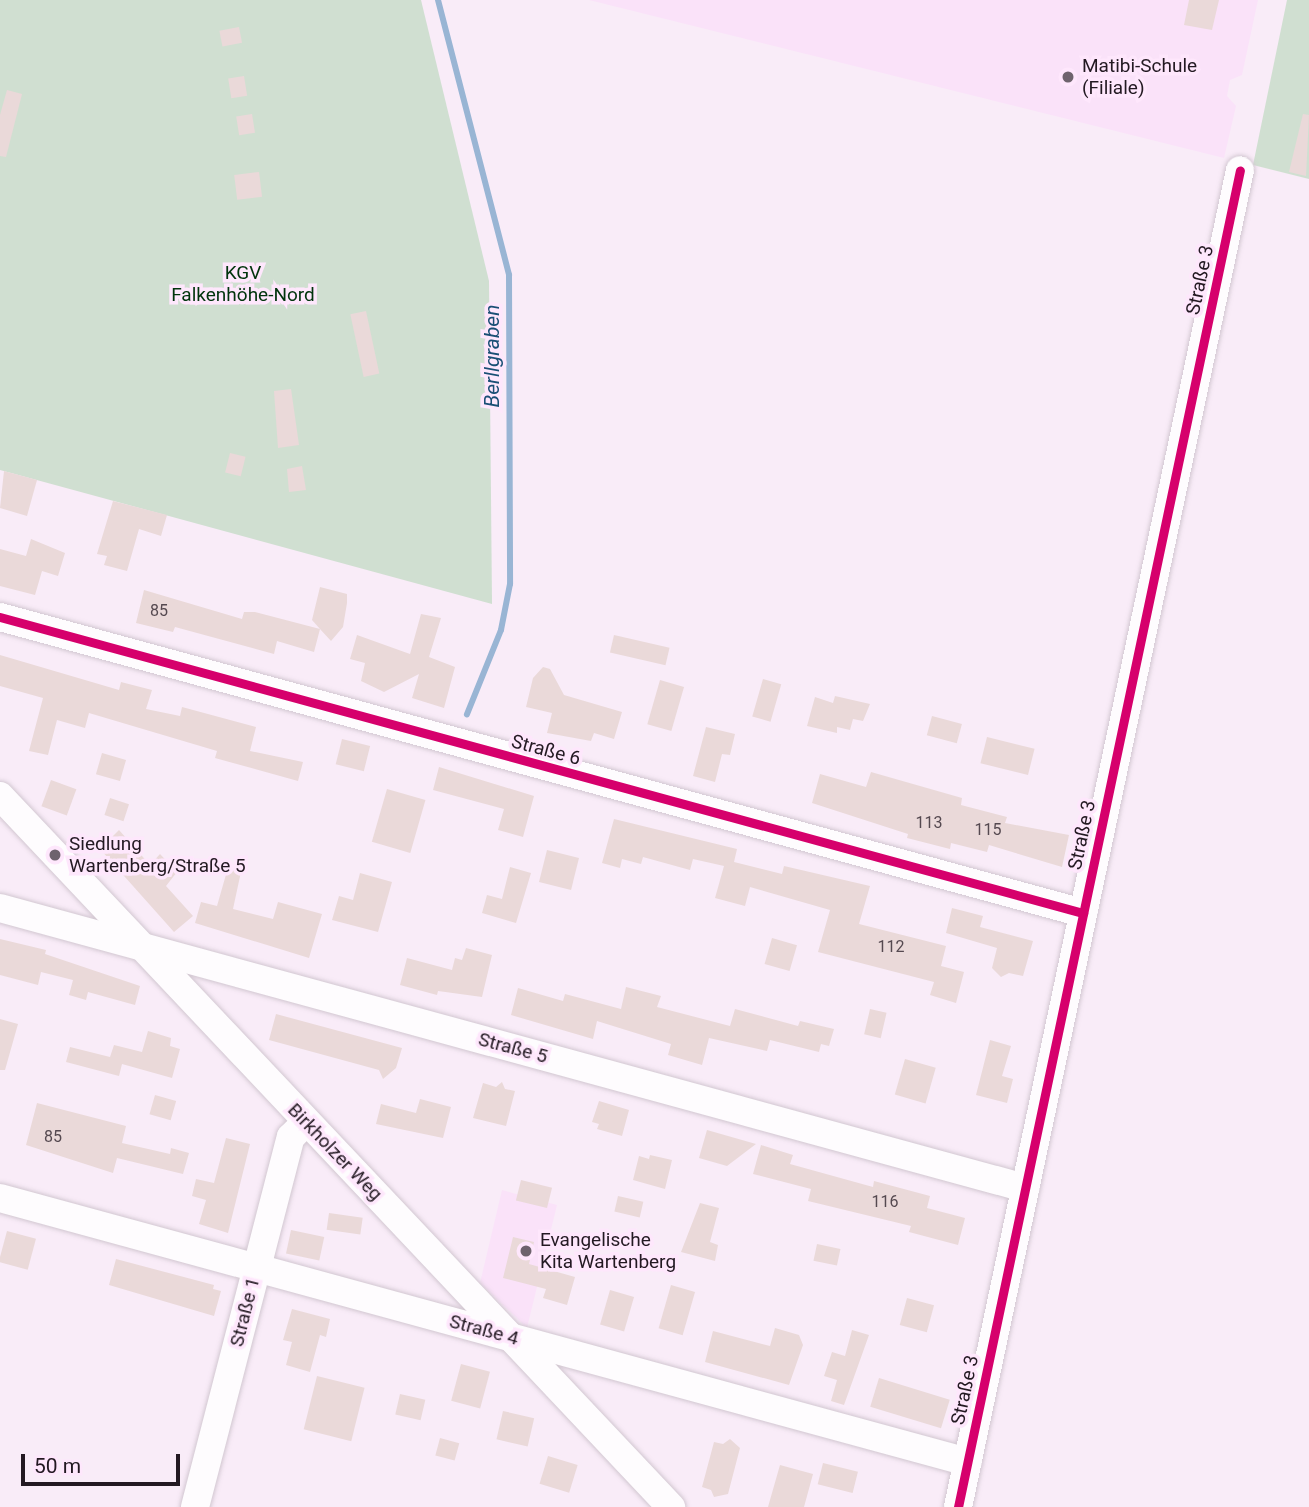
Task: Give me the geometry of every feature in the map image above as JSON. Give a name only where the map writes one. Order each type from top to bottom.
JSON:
[{"type":"street","name":"Straße 3","points":[[958,1507],[1240,170]]},
{"type":"street","name":"Straße 6","points":[[0,617],[1083,913]]},
{"type":"street","name":"Birkholzer Weg","points":[[0,796],[671,1507]]},
{"type":"street","name":"Straße 5","points":[[0,908],[1025,1188]]},
{"type":"street","name":"Straße 1","points":[[195,1507],[291,1137],[306,1122]]},
{"type":"street","name":"Straße 4","points":[[0,1198],[968,1462]]},
{"type":"shaded area","name":"Matibi-Schule (Filiale)","points":[[589,0],[1258,0],[1242,75],[1230,80],[1227,96],[1236,106],[1224,158]]},
{"type":"shaded area","points":[[502,1190],[557,1205],[527,1328],[480,1283]]},
{"type":"green space","name":"KGV Falkenhöhe-Nord","points":[[0,0],[421,0],[489,281],[492,604],[0,470]]},
{"type":"green space","points":[[1287,0],[1309,0],[1309,179],[1253,165]]},
{"type":"building","points":[[1189,0],[1219,0],[1212,30],[1184,25]]},
{"type":"building","points":[[239,27],[242,43],[222,47],[219,31]]},
{"type":"building","points":[[244,76],[247,96],[231,98],[228,79]]},
{"type":"building","points":[[7,90],[22,94],[6,157],[0,156],[0,115]]},
{"type":"building","points":[[252,114],[255,133],[239,135],[236,117]]},
{"type":"building","points":[[1303,114],[1309,115],[1306,176],[1289,172]]},
{"type":"building","points":[[259,172],[262,197],[237,200],[234,175]]},
{"type":"building","points":[[366,311],[379,374],[364,377],[350,314]]},
{"type":"building","points":[[291,389],[299,445],[278,448],[274,391]]},
{"type":"building","points":[[230,453],[246,457],[241,476],[225,472]]},
{"type":"building","points":[[302,466],[306,490],[289,492],[287,469]]},
{"type":"building","points":[[4,471],[37,480],[27,516],[0,508]]},
{"type":"building","points":[[113,501],[167,515],[161,536],[139,529],[127,571],[104,565],[107,556],[97,554]]},
{"type":"building","points":[[31,539],[65,553],[58,576],[42,571],[35,595],[0,586],[0,549],[26,556]]},
{"type":"building","points":[[320,587],[347,594],[343,627],[331,641],[312,620]]},
{"type":"building","points":[[144,590],[242,619],[244,612],[255,612],[320,629],[314,652],[277,641],[274,654],[175,627],[173,632],[136,623]]},
{"type":"building","points":[[421,614],[441,618],[429,657],[455,667],[444,708],[412,698],[419,674],[384,692],[361,681],[365,663],[350,659],[357,635],[410,654]]},
{"type":"building","points":[[614,635],[670,648],[665,665],[610,653]]},
{"type":"building","points":[[0,655],[119,690],[121,682],[152,690],[146,709],[180,716],[182,707],[256,727],[250,751],[303,762],[298,781],[215,758],[217,751],[89,713],[85,728],[57,720],[48,755],[29,751],[43,698],[0,686]]},
{"type":"building","points":[[543,667],[550,669],[564,695],[622,712],[614,739],[594,733],[591,741],[547,733],[552,713],[526,707],[533,678]]},
{"type":"building","points":[[763,679],[781,684],[771,722],[752,716]]},
{"type":"building","points":[[660,680],[684,687],[671,731],[647,724]]},
{"type":"building","points":[[835,696],[870,704],[863,721],[853,719],[850,730],[837,727],[837,733],[807,726],[815,697],[833,703]]},
{"type":"building","points":[[932,716],[962,724],[957,743],[927,735]]},
{"type":"building","points":[[706,727],[735,734],[730,755],[722,754],[715,782],[693,776]]},
{"type":"building","points":[[987,737],[1035,749],[1028,775],[980,763]]},
{"type":"building","points":[[342,739],[370,746],[364,771],[336,764]]},
{"type":"building","points":[[102,753],[126,760],[120,781],[96,774]]},
{"type":"building","points":[[439,767],[534,796],[523,837],[498,830],[504,809],[433,790]]},
{"type":"building","points":[[871,772],[962,798],[961,805],[1007,817],[1005,823],[1069,835],[1062,867],[989,845],[987,852],[951,843],[950,849],[907,838],[908,834],[812,803],[820,774],[866,787]]},
{"type":"building","points":[[51,780],[76,789],[67,816],[41,806]]},
{"type":"building","points":[[387,789],[425,800],[410,853],[372,842]]},
{"type":"building","points":[[110,798],[129,804],[123,821],[104,815]]},
{"type":"building","points":[[614,819],[737,849],[734,862],[782,874],[784,866],[870,886],[859,924],[946,946],[941,966],[964,972],[956,1003],[930,995],[934,982],[818,952],[830,910],[750,887],[745,906],[715,898],[724,866],[693,859],[690,870],[643,857],[641,864],[622,859],[620,868],[602,863]]},
{"type":"building","points":[[119,830],[150,865],[160,854],[177,872],[166,886],[193,916],[174,932],[100,849]]},
{"type":"building","points":[[547,850],[579,858],[571,890],[539,882]]},
{"type":"building","points":[[229,864],[242,867],[233,909],[273,919],[278,902],[322,914],[309,958],[195,923],[201,902],[217,906]]},
{"type":"building","points":[[510,867],[531,873],[516,923],[482,913],[487,895],[502,899]]},
{"type":"building","points":[[360,873],[392,882],[378,932],[332,920],[339,896],[353,900]]},
{"type":"building","points":[[952,908],[983,916],[980,927],[1033,941],[1023,976],[1009,973],[1001,977],[992,968],[997,948],[946,933]]},
{"type":"building","points":[[772,938],[797,945],[790,971],[765,964]]},
{"type":"building","points":[[0,939],[46,950],[45,954],[140,986],[135,1005],[88,992],[86,1000],[69,995],[73,980],[41,972],[38,985],[0,975]]},
{"type":"building","points":[[466,948],[492,955],[482,997],[438,991],[437,995],[400,985],[407,958],[452,970],[455,958],[462,960]]},
{"type":"building","points":[[626,987],[661,996],[657,1007],[730,1026],[735,1009],[798,1026],[800,1021],[834,1029],[829,1046],[821,1044],[819,1052],[770,1040],[767,1051],[709,1038],[702,1065],[668,1055],[671,1044],[597,1021],[593,1039],[511,1015],[518,988],[563,1001],[565,994],[621,1009]]},
{"type":"building","points":[[870,1009],[887,1013],[881,1038],[864,1034]]},
{"type":"building","points":[[276,1014],[402,1048],[396,1068],[383,1079],[379,1070],[269,1040]]},
{"type":"building","points":[[0,1019],[18,1024],[5,1070],[0,1070]]},
{"type":"building","points":[[148,1031],[171,1038],[170,1046],[180,1049],[172,1078],[122,1064],[119,1076],[66,1062],[70,1047],[110,1057],[114,1045],[142,1052]]},
{"type":"building","points":[[990,1040],[1011,1046],[1002,1076],[1013,1079],[1007,1103],[976,1095]]},
{"type":"building","points":[[905,1059],[936,1068],[926,1103],[895,1095]]},
{"type":"building","points":[[502,1082],[505,1089],[515,1091],[506,1126],[473,1118],[483,1083],[496,1087]]},
{"type":"building","points":[[155,1095],[176,1101],[171,1120],[149,1114]]},
{"type":"building","points":[[420,1099],[451,1107],[443,1138],[376,1124],[381,1104],[416,1113]]},
{"type":"building","points":[[599,1101],[629,1110],[622,1136],[597,1129],[599,1124],[592,1122]]},
{"type":"building","points":[[37,1103],[126,1126],[122,1143],[170,1154],[171,1148],[189,1153],[183,1174],[117,1158],[113,1173],[26,1145]]},
{"type":"building","points":[[707,1130],[756,1144],[727,1166],[699,1158]]},
{"type":"building","points":[[226,1138],[250,1144],[228,1233],[199,1224],[206,1200],[192,1196],[196,1179],[214,1183]]},
{"type":"building","points":[[761,1145],[793,1155],[790,1164],[873,1187],[874,1181],[930,1196],[927,1208],[965,1218],[958,1245],[909,1232],[911,1226],[808,1201],[811,1189],[753,1174]]},
{"type":"building","points":[[650,1155],[672,1160],[665,1189],[633,1180],[639,1156],[649,1159]]},
{"type":"building","points":[[521,1180],[552,1188],[547,1208],[516,1200]]},
{"type":"building","points":[[618,1196],[643,1202],[640,1217],[614,1212]]},
{"type":"building","points":[[700,1203],[719,1208],[710,1242],[718,1245],[715,1261],[681,1252]]},
{"type":"building","points":[[329,1213],[363,1218],[360,1235],[327,1230]]},
{"type":"building","points":[[291,1230],[324,1237],[319,1261],[286,1253]]},
{"type":"building","points":[[7,1231],[36,1239],[28,1270],[0,1262]]},
{"type":"building","points":[[513,1237],[534,1242],[529,1264],[575,1277],[567,1305],[543,1298],[546,1289],[503,1278]]},
{"type":"building","points":[[817,1244],[840,1249],[837,1266],[813,1261]]},
{"type":"building","points":[[116,1259],[214,1285],[213,1289],[221,1291],[214,1316],[109,1285]]},
{"type":"building","points":[[671,1285],[695,1292],[683,1335],[659,1328]]},
{"type":"building","points":[[610,1290],[634,1297],[624,1331],[600,1325]]},
{"type":"building","points":[[907,1298],[934,1305],[927,1332],[900,1325]]},
{"type":"building","points":[[292,1309],[330,1319],[326,1337],[320,1335],[310,1372],[286,1365],[292,1342],[283,1340]]},
{"type":"building","points":[[775,1328],[799,1335],[803,1345],[789,1385],[705,1362],[713,1331],[770,1346]]},
{"type":"building","points":[[852,1330],[869,1335],[844,1405],[831,1401],[837,1380],[824,1376],[832,1352],[845,1356]]},
{"type":"building","points":[[461,1364],[490,1372],[480,1408],[451,1401]]},
{"type":"building","points":[[317,1376],[365,1388],[351,1441],[304,1429]]},
{"type":"building","points":[[879,1378],[950,1400],[941,1428],[870,1407]]},
{"type":"building","points":[[400,1394],[425,1400],[421,1420],[395,1414]]},
{"type":"building","points":[[503,1411],[534,1418],[528,1446],[496,1439]]},
{"type":"building","points":[[440,1438],[459,1443],[455,1461],[435,1455]]},
{"type":"building","points":[[730,1439],[740,1448],[728,1494],[714,1497],[711,1490],[702,1487],[714,1442],[723,1444]]},
{"type":"building","points":[[548,1456],[578,1465],[569,1493],[540,1484]]},
{"type":"building","points":[[823,1463],[858,1472],[853,1493],[818,1484]]},
{"type":"building","points":[[780,1465],[813,1474],[804,1507],[768,1507]]},
{"type":"waterway","name":"Berllgraben","points":[[438,0],[509,275],[510,584],[501,630],[467,714]]},
{"type":"cycle path","points":[[958,1507],[1240,170]]},
{"type":"cycle path","points":[[0,617],[1083,913]]},
{"type":"place","name":"Matibi-Schule (Filiale)","points":[[1068,77]]},
{"type":"place","name":"Siedlung Wartenberg/Straße 5","points":[[55,855]]},
{"type":"place","name":"Evangelische Kita Wartenberg","points":[[526,1251]]}]
